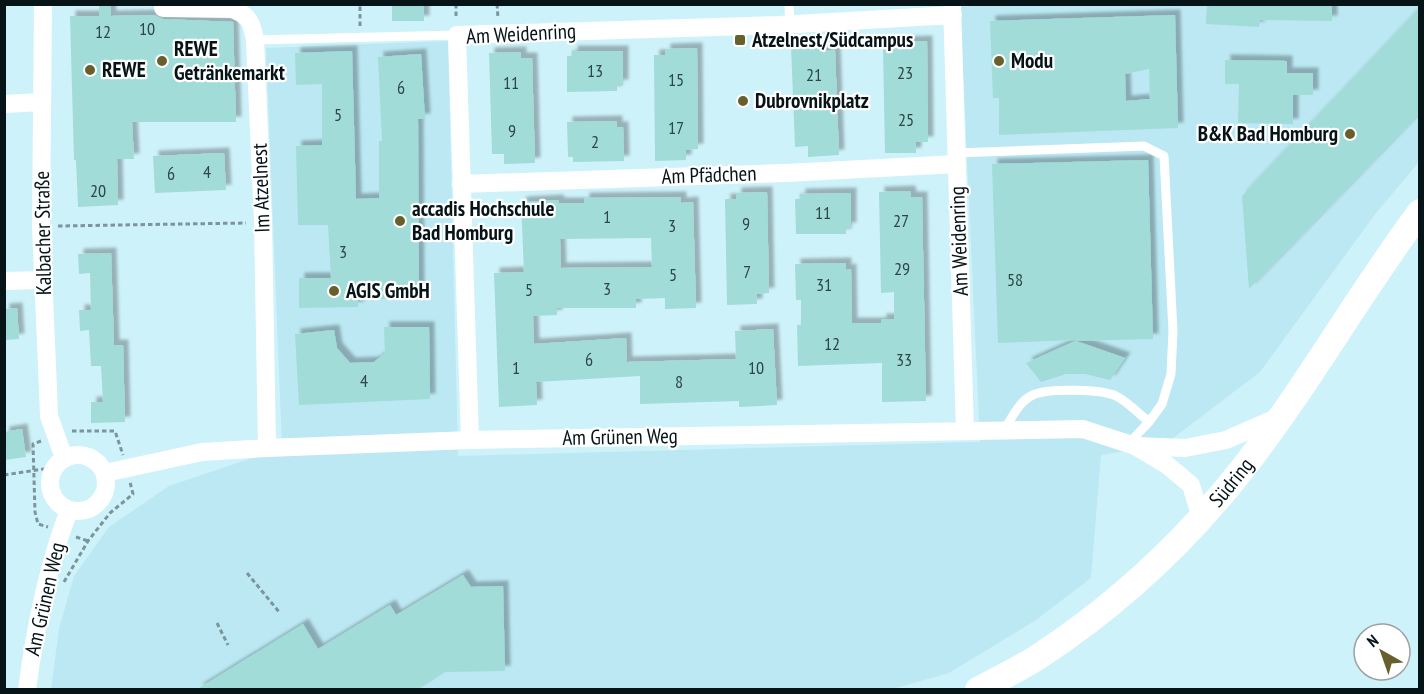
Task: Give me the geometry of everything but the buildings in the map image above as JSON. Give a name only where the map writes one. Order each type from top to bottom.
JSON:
[{"type":"main road","name":"Südring","points":[[978,690],[1037,657],[1098,613],[1162,557],[1201,518],[1244,467],[1281,416],[1419,212]]},
{"type":"street","name":"Kalbacher Straße","points":[[43,4],[43,280],[49,416],[60,463]]},
{"type":"street","name":"Im Atzelnest","points":[[163,8],[232,9],[239,11],[252,23],[255,40],[263,222],[267,448]]},
{"type":"street","name":"Am Weidenring","points":[[470,440],[457,35],[790,24],[952,10],[965,431]]},
{"type":"street","points":[[4,104],[42,102]]},
{"type":"street","name":"Am Pfädchen","points":[[461,184],[786,173],[956,159]]},
{"type":"street","points":[[4,281],[43,280]]},
{"type":"street","name":"Am Grünen Weg","points":[[1132,445],[1185,448],[1226,440],[1281,416]]},
{"type":"street","name":"Am Grünen Weg","points":[[105,473],[202,452],[267,448],[470,440],[1083,429],[1132,445],[1167,465],[1191,485],[1201,518]]},
{"type":"street","points":[[74,455],[83,455],[93,459],[105,473],[105,491],[95,506],[87,510],[69,510],[61,506],[51,492],[51,475],[60,463],[74,455]]},
{"type":"street","name":"Am Grünen Weg","points":[[27,690],[40,607],[55,548],[69,510]]},
{"type":"lane","points":[[789,4],[790,24]]},
{"type":"lane","points":[[255,40],[457,35]]},
{"type":"lane","points":[[956,159],[1144,146],[1164,156],[1173,331],[1171,374],[1162,404],[1132,445]]},
{"type":"lane","points":[[1004,430],[1020,405],[1034,394],[1057,391],[1102,391],[1118,397],[1149,422]]},
{"type":"path","points":[[360,4],[360,37]]},
{"type":"path","points":[[64,226],[263,222]]},
{"type":"path","points":[[70,431],[115,431],[123,456]]},
{"type":"path","points":[[45,440],[33,444],[35,512],[38,524],[49,528]]},
{"type":"path","points":[[4,475],[60,463]]},
{"type":"path","points":[[64,584],[88,542],[110,513],[133,494],[130,481]]},
{"type":"path","points":[[74,537],[88,542]]},
{"type":"path","points":[[248,573],[280,613]]},
{"type":"path","points":[[217,623],[228,645]]},
{"type":"shaded area","points":[[960,5],[1419,5],[1419,162],[1376,213],[1260,372],[1164,445],[1101,455],[1091,578],[1036,620],[949,673],[889,690],[51,690],[59,629],[74,576],[109,527],[169,486],[282,448],[266,48],[448,41],[458,456],[980,442]]},
{"type":"place","name":"Atzelnest/Südcampus","points":[[740,40]]},
{"type":"place","name":"REWE Getränkemarkt","points":[[162,61]]},
{"type":"place","name":"Modu","points":[[999,61]]},
{"type":"place","name":"REWE","points":[[90,70]]},
{"type":"place","name":"Dubrovnikplatz","points":[[743,101]]},
{"type":"place","name":"B&K Bad Homburg","points":[[1350,134]]},
{"type":"place","name":"accadis Hochschule Bad Homburg","points":[[400,221]]},
{"type":"place","name":"AGIS GmbH","points":[[334,291]]}]
